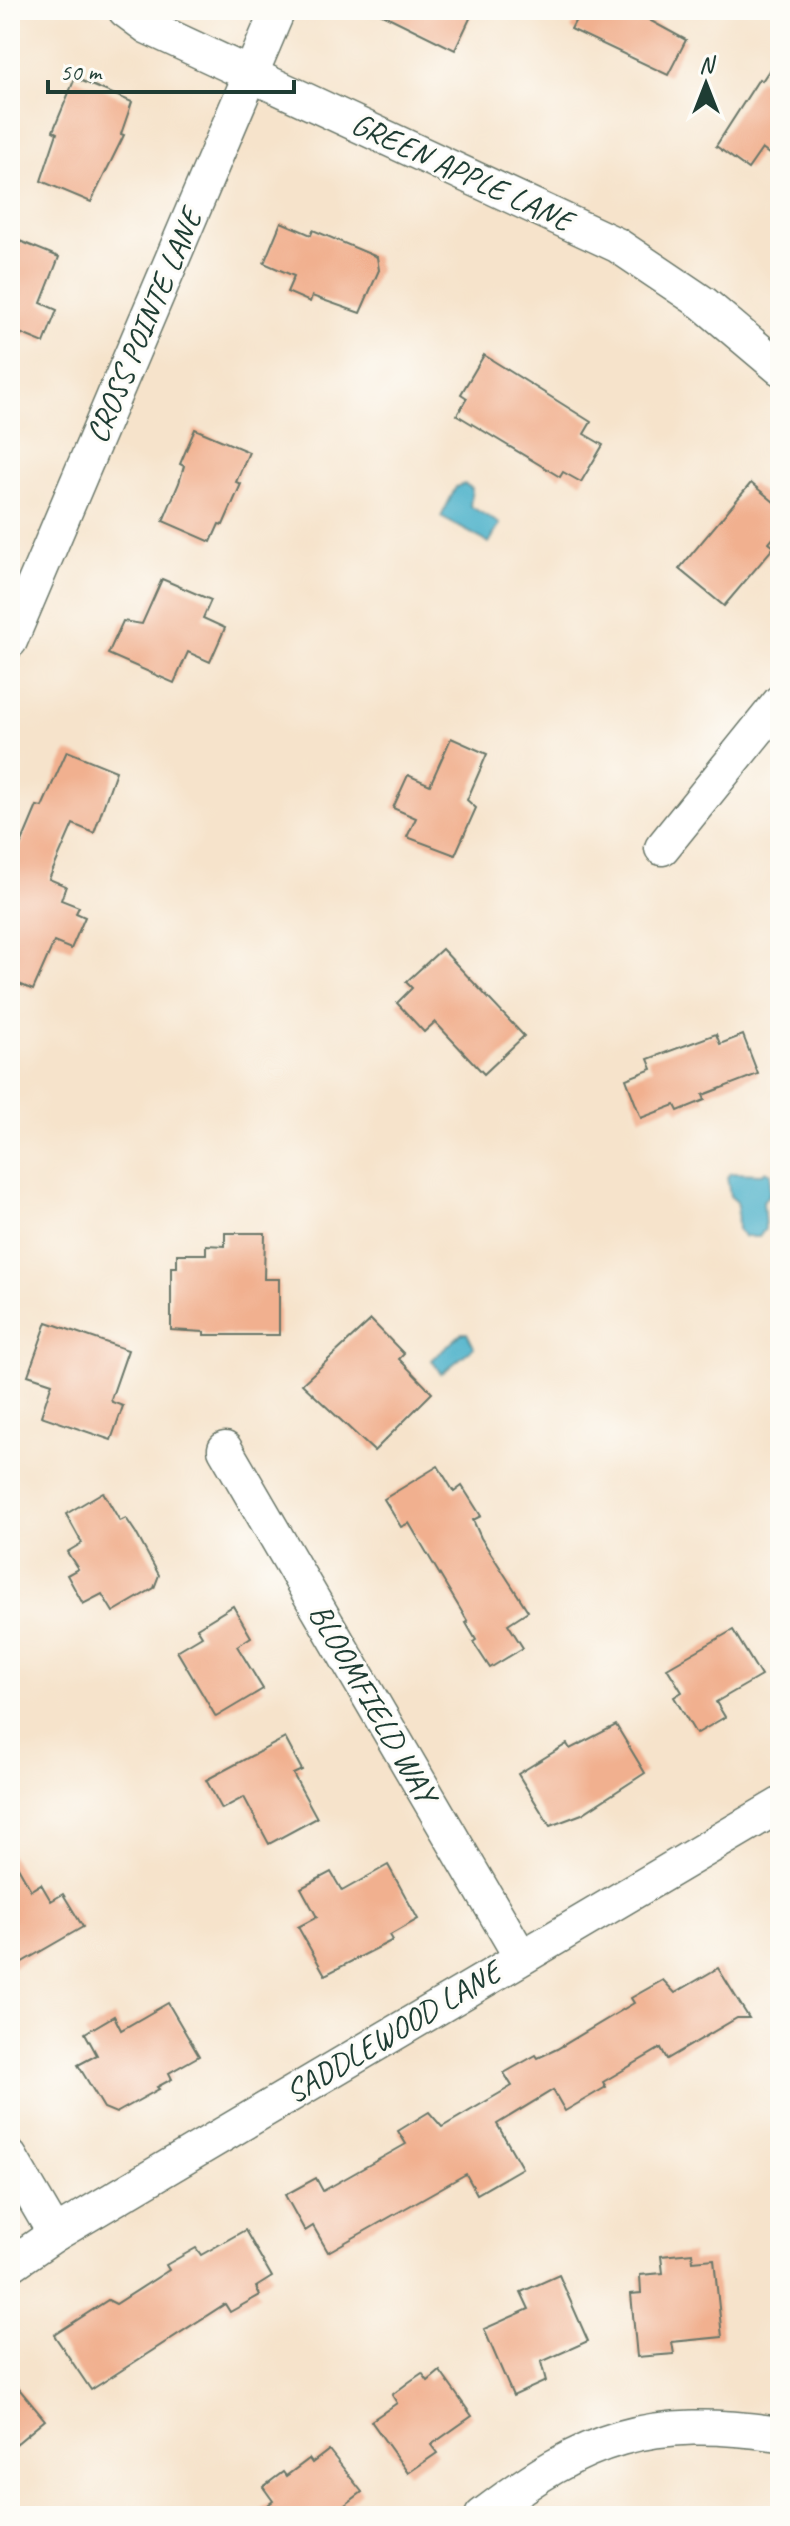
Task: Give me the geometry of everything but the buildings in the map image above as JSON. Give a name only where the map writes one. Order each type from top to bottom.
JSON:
[{"type":"street","name":"GREEN APPLE LANE","points":[[125,10],[148,27],[617,245],[703,303],[780,368]]},
{"type":"street","name":"CROSS POINTE LANE","points":[[10,641],[278,10]]},
{"type":"street","points":[[662,848],[780,702]]},
{"type":"street","name":"BLOOMFIELD WAY","points":[[225,1449],[521,1957]]},
{"type":"street","name":"SADDLEWOOD LANE","points":[[10,2265],[55,2234],[780,1805]]},
{"type":"street","points":[[10,2157],[55,2234]]},
{"type":"street","points":[[482,2516],[561,2463],[635,2433],[668,2427],[780,2434]]},
{"type":"water","points":[[464,484],[472,488],[470,506],[500,524],[489,543],[441,517],[456,487]]},
{"type":"water","points":[[766,1171],[771,1174],[769,1195],[763,1201],[765,1229],[759,1237],[745,1237],[738,1230],[737,1202],[730,1196],[727,1177],[731,1173],[762,1174]]},
{"type":"water","points":[[462,1333],[467,1333],[474,1347],[441,1374],[432,1360]]}]
